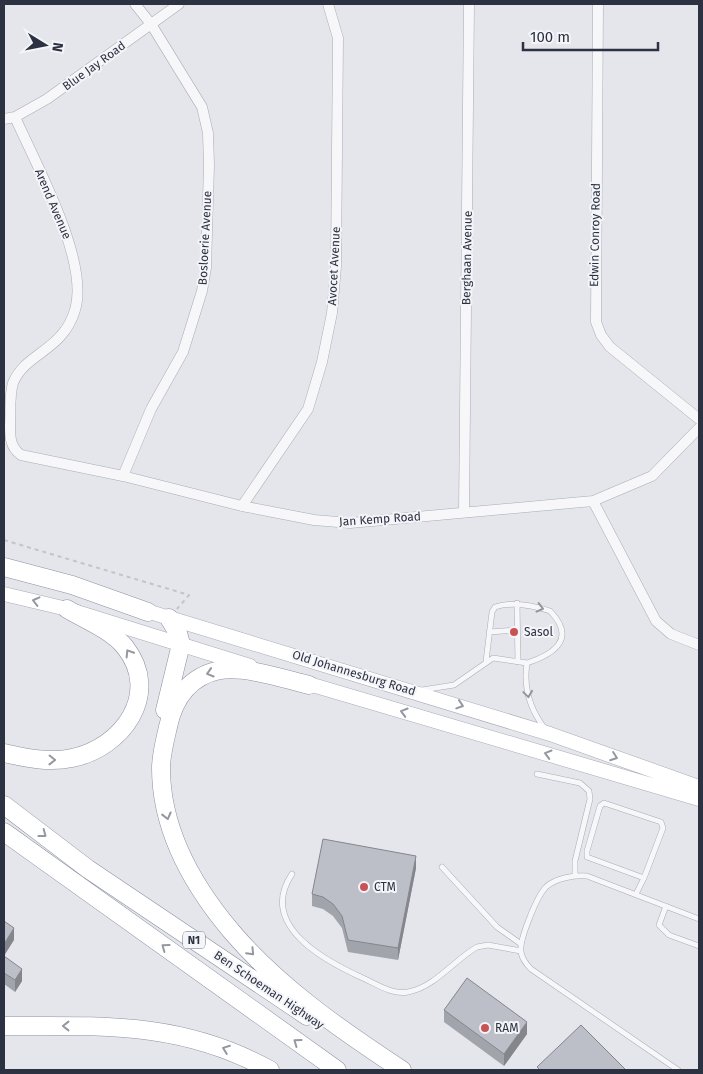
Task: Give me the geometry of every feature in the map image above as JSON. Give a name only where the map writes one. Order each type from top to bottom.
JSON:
[{"type":"highway","points":[[4,567],[72,585],[148,612]]},
{"type":"highway","points":[[4,753],[52,761],[84,756],[112,740],[132,715],[137,705],[139,682],[133,660],[126,648],[110,633],[67,609]]},
{"type":"highway","points":[[169,618],[178,633],[181,644],[160,736],[161,766],[164,804],[180,854],[202,891],[232,932],[265,966],[298,996],[353,1038],[402,1070]]},
{"type":"highway","points":[[161,766],[170,716],[175,703],[187,687],[204,675],[232,669],[309,684]]},
{"type":"highway","name":"Ben Schoeman Highway","points":[[4,805],[88,869],[388,1070]]},
{"type":"highway","name":"Ben Schoeman Highway","points":[[4,832],[337,1070]]},
{"type":"highway","points":[[4,1026],[115,1026],[160,1031],[218,1046],[270,1070]]},
{"type":"main road","name":"Old Johannesburg Road","points":[[4,573],[169,618],[414,691],[550,734],[699,787]]},
{"type":"main road","name":"Old Johannesburg Road","points":[[4,594],[67,609],[309,684],[699,799]]},
{"type":"street","name":"Bosloerie Avenue","points":[[123,476],[151,409],[183,352],[202,291],[206,268],[209,165],[208,133],[205,114],[151,24],[134,4]]},
{"type":"street","name":"Blue Jay Road","points":[[4,119],[15,117],[47,99],[179,4]]},
{"type":"street","name":"Avocet Avenue","points":[[242,506],[308,409],[322,362],[332,313],[336,266],[338,46],[336,27],[328,4]]},
{"type":"street","name":"Berghaan Avenue","points":[[464,512],[469,4]]},
{"type":"street","name":"Edwin Conroy Road","points":[[598,4],[596,322],[601,336],[610,347],[699,419]]},
{"type":"street","name":"Arend Avenue","points":[[14,449],[10,433],[11,391],[14,381],[23,368],[63,335],[73,315],[77,300],[69,241],[65,228],[15,117]]},
{"type":"street","name":"Jan Kemp Road","points":[[14,449],[25,456],[123,476],[242,506],[339,524],[593,501],[652,476],[699,428]]},
{"type":"street","points":[[593,501],[656,621],[671,634],[699,645]]},
{"type":"lane","points":[[517,603],[518,662]]},
{"type":"lane","points":[[414,691],[454,685],[468,677],[486,661],[498,658],[527,663],[555,650],[561,643],[561,628],[550,611],[517,603],[495,607],[489,632],[486,661]]},
{"type":"lane","points":[[489,632],[517,630]]},
{"type":"lane","points":[[527,663],[525,674],[530,707],[550,734]]},
{"type":"lane","points":[[537,774],[580,783],[589,791],[590,799],[575,861],[575,875]]},
{"type":"lane","points":[[636,894],[644,878],[663,828],[661,822],[604,803],[600,806],[587,857],[644,878]]},
{"type":"lane","points":[[442,867],[497,927],[521,944]]},
{"type":"lane","points":[[292,874],[283,893],[283,904],[290,927],[298,938],[334,964],[397,992],[409,992],[423,988],[477,947],[488,945],[521,951]]},
{"type":"lane","points":[[678,1070],[531,969],[523,959],[521,944],[537,901],[545,888],[552,883],[575,875],[587,876],[699,918]]},
{"type":"lane","points":[[666,906],[659,925],[664,931],[699,946]]},
{"type":"path","points":[[4,540],[189,596],[169,618]]},
{"type":"building","name":"CTM","points":[[323,839],[416,856],[398,948],[348,940],[342,916],[333,904],[323,897],[312,894]]},
{"type":"building","points":[[4,921],[14,928],[4,944]]},
{"type":"building","points":[[4,956],[22,969],[15,980],[4,973]]},
{"type":"building","name":"RAM","points":[[467,978],[527,1022],[504,1054],[444,1010]]},
{"type":"building","points":[[581,1025],[626,1070],[540,1070],[537,1067]]},
{"type":"place","name":"Sasol","points":[[514,632]]},
{"type":"place","name":"CTM","points":[[364,887]]},
{"type":"place","name":"RAM","points":[[485,1028]]}]
